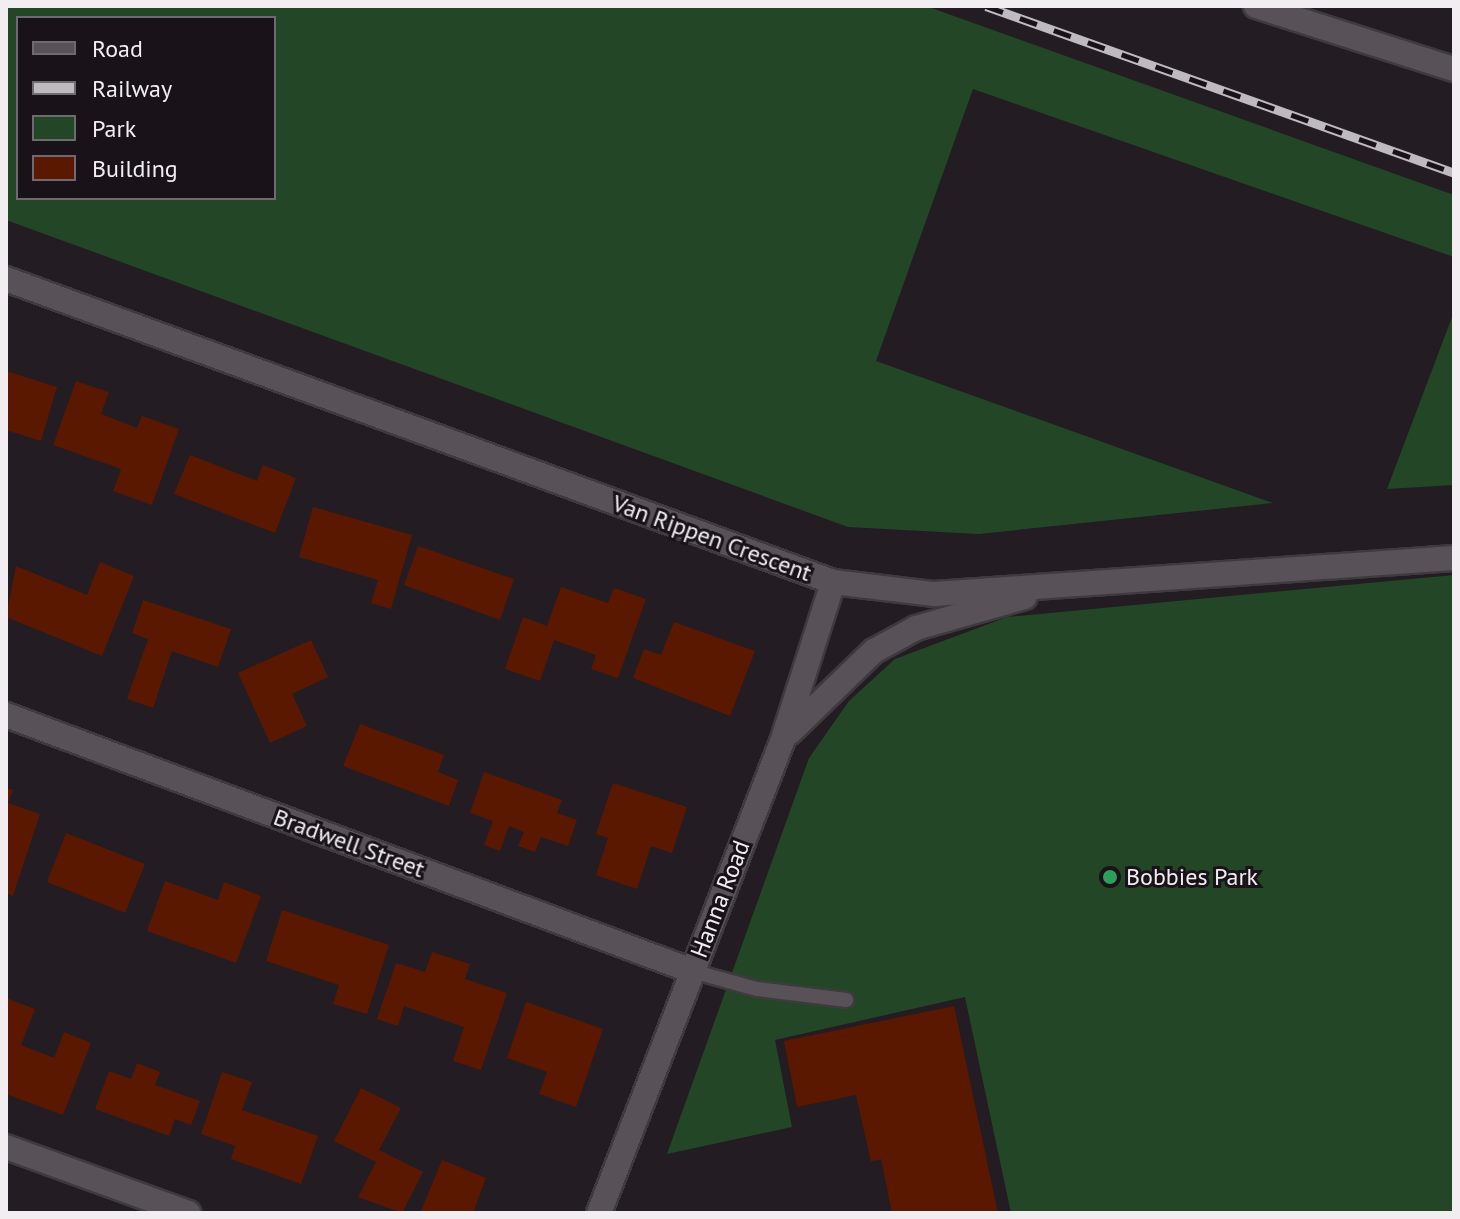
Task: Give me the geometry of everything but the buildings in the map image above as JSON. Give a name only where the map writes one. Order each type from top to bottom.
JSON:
[{"type":"street","points":[[1256,6],[1454,69]]},
{"type":"street","name":"Van Rippen Crescent","points":[[6,279],[833,582],[934,594],[1101,577],[1454,558]]},
{"type":"street","points":[[783,739],[843,673],[916,628],[1101,577]]},
{"type":"street","name":"Hanna Road","points":[[599,1213],[783,739],[833,582]]},
{"type":"street","name":"Bradwell Street","points":[[6,715],[692,971]]},
{"type":"street","points":[[6,1147],[188,1213]]},
{"type":"lane","points":[[692,971],[846,1000]]},
{"type":"green space","points":[[6,6],[926,6],[1454,195],[1454,257],[973,89],[876,361],[1273,503],[979,534],[848,527],[6,220]]},
{"type":"green space","points":[[1454,312],[1454,485],[1387,489]]},
{"type":"green space","name":"Bobbies Park","points":[[1454,575],[1454,1213],[1011,1213],[965,997],[775,1040],[792,1127],[667,1154],[809,758],[849,701],[895,659],[1007,617]]},
{"type":"railway","points":[[986,6],[1454,173]]},
{"type":"place","name":"Bobbies Park","points":[[1110,877]]}]
